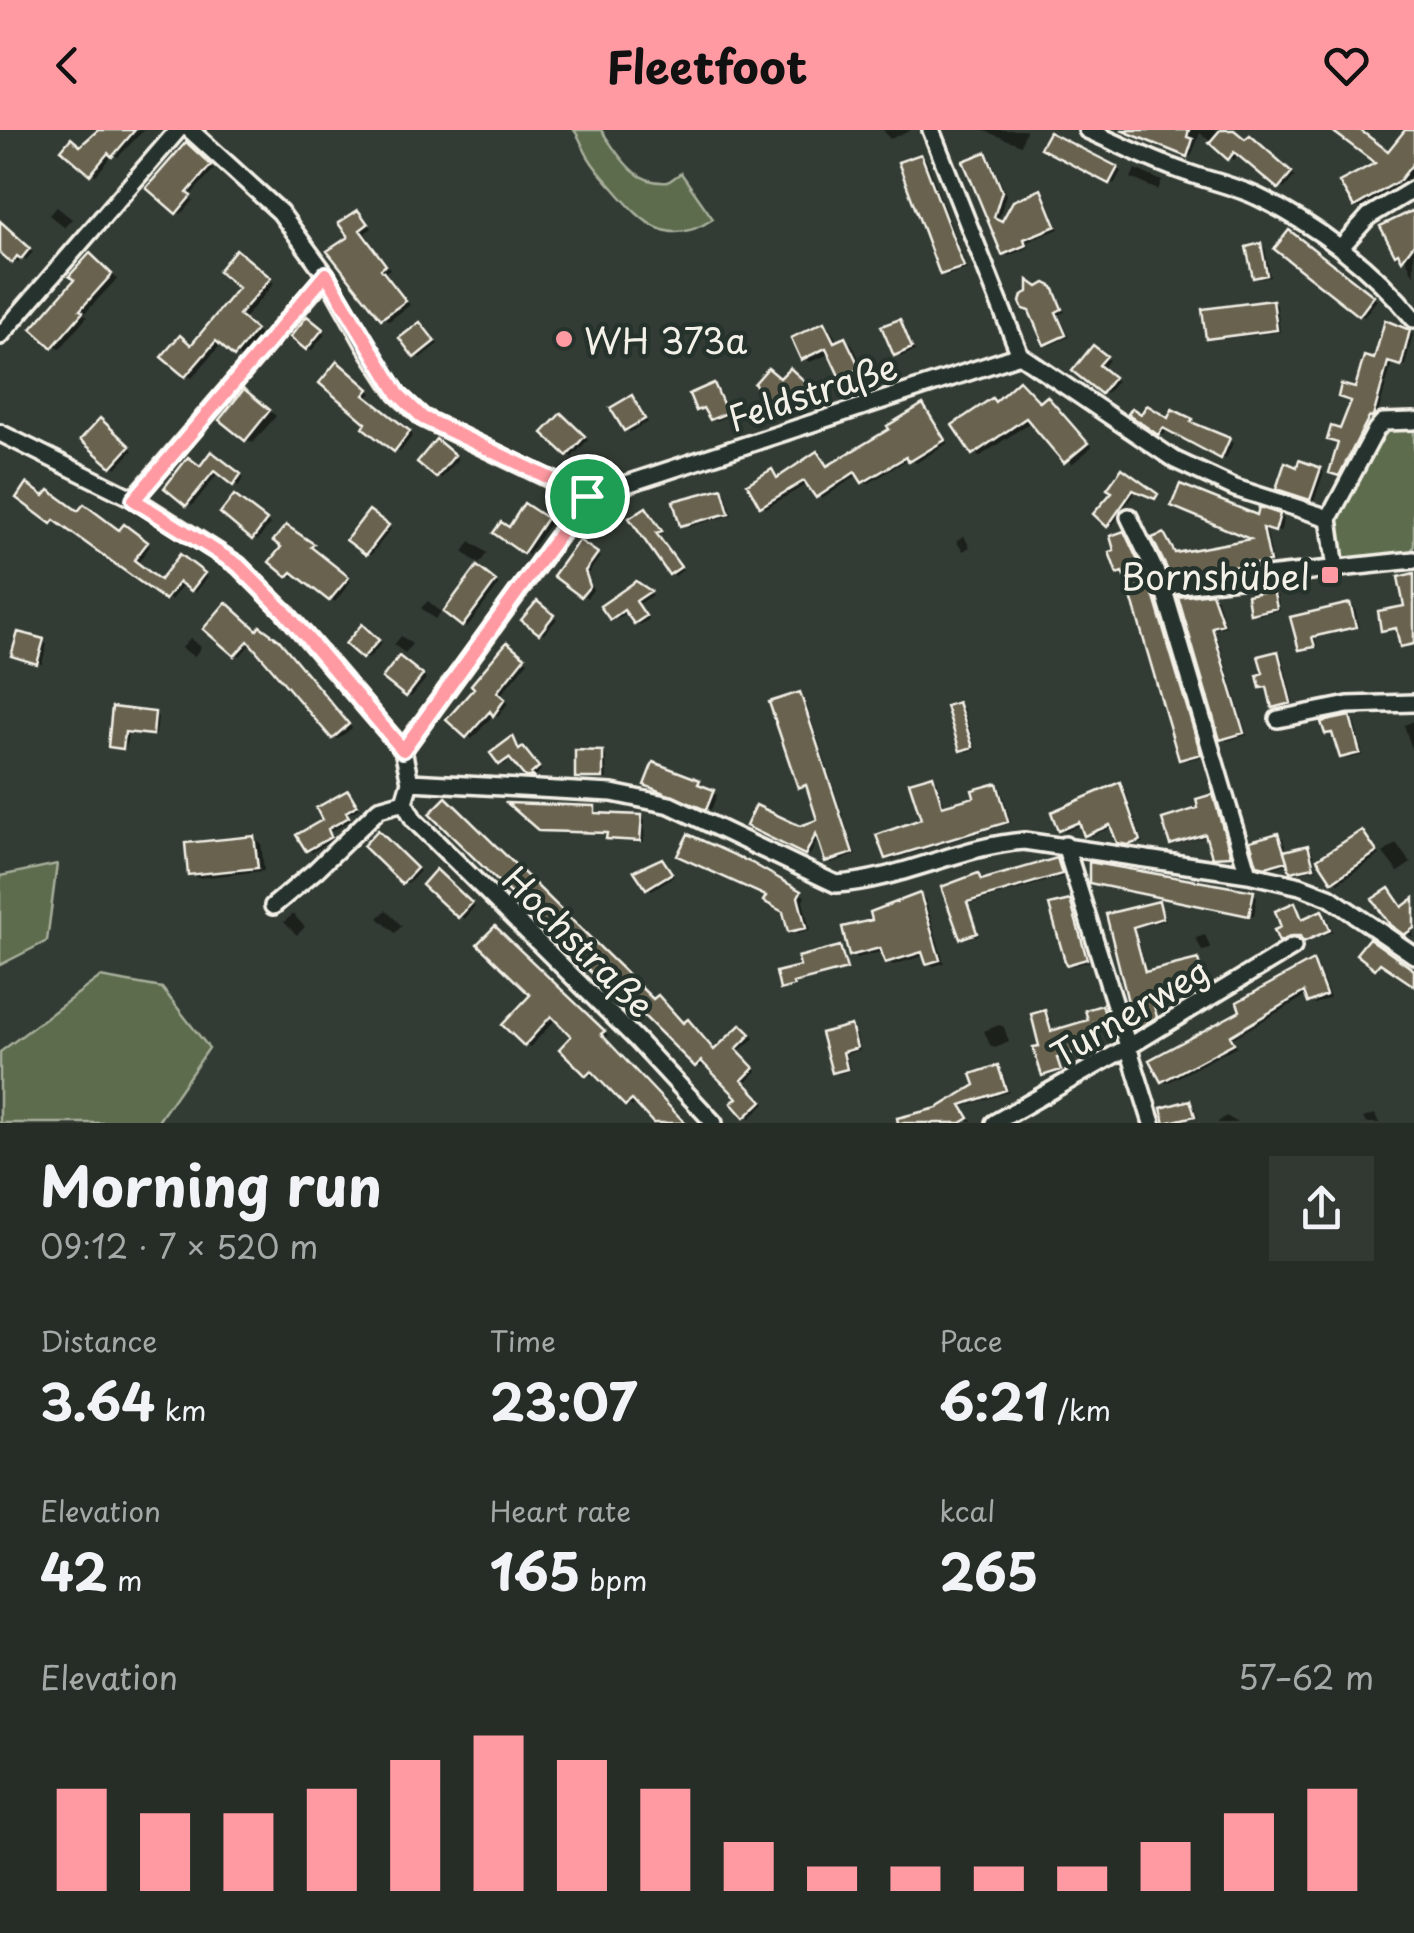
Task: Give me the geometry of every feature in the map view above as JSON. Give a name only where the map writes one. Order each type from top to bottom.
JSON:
[{"type":"street","points":[[0,336],[178,130]]},
{"type":"street","points":[[190,130],[280,212],[326,274],[398,394],[423,418],[587,496],[403,750]]},
{"type":"street","points":[[931,130],[1020,354],[1175,460],[1236,488],[1329,518]]},
{"type":"street","points":[[1087,130],[1182,172],[1260,198],[1340,247],[1414,318]]},
{"type":"street","points":[[1340,247],[1368,216],[1414,189]]},
{"type":"street","points":[[134,500],[326,274]]},
{"type":"street","name":"Feldstraße","points":[[587,496],[1020,354]]},
{"type":"street","points":[[1336,569],[1329,518],[1376,430],[1384,422],[1414,420]]},
{"type":"street","points":[[0,433],[134,500],[238,565],[284,611],[403,750],[410,782],[404,802],[379,809],[273,906]]},
{"type":"street","points":[[1130,517],[1163,587],[1248,874]]},
{"type":"street","points":[[1163,587],[1414,560]]},
{"type":"street","points":[[1278,719],[1348,705],[1414,702]]},
{"type":"street","points":[[410,782],[612,793],[652,799],[670,804],[836,884],[863,881],[1024,841],[1248,874],[1300,886],[1329,898],[1414,955]]},
{"type":"street","name":"Hochstraße","points":[[404,802],[414,820],[635,1038],[714,1123]]},
{"type":"street","points":[[1065,845],[1152,1123]]},
{"type":"street","name":"Turnerweg","points":[[994,1123],[1128,1048],[1292,948]]},
{"type":"green space","points":[[574,130],[601,130],[628,166],[645,179],[668,182],[681,173],[713,219],[683,232],[670,232],[646,221],[598,170]]},
{"type":"green space","points":[[1386,425],[1414,426],[1414,545],[1411,553],[1341,562],[1334,519]]},
{"type":"green space","points":[[57,864],[47,941],[0,965],[0,876]]},
{"type":"green space","points":[[100,977],[162,988],[209,1048],[157,1123],[0,1123],[0,1052]]},
{"type":"building","points":[[98,130],[135,130],[90,175],[61,150],[71,138],[80,146]]},
{"type":"building","points":[[1121,130],[1189,130],[1187,137],[1193,139],[1187,157]]},
{"type":"building","points":[[1220,130],[1234,130],[1245,139],[1250,135],[1292,172],[1278,189],[1234,152],[1228,160],[1209,143]]},
{"type":"building","points":[[1331,130],[1360,130],[1388,151],[1405,130],[1414,130],[1414,162],[1400,180],[1354,207],[1339,182],[1375,163]]},
{"type":"building","points":[[1049,132],[1118,167],[1109,184],[1040,148]]},
{"type":"building","points":[[186,142],[211,165],[187,193],[191,196],[176,214],[146,188]]},
{"type":"building","points":[[986,152],[1002,191],[994,217],[1002,221],[1013,201],[1041,189],[1056,226],[1024,239],[1026,245],[1002,255],[963,161]]},
{"type":"building","points":[[921,154],[964,267],[940,275],[898,162]]},
{"type":"building","points":[[358,210],[368,224],[360,230],[386,265],[381,269],[406,301],[381,319],[327,251],[348,237],[338,223]]},
{"type":"building","points":[[1414,210],[1414,244],[1402,260],[1398,253],[1395,255],[1380,226]]},
{"type":"building","points":[[0,221],[30,248],[12,263],[0,253]]},
{"type":"building","points":[[1289,230],[1374,296],[1359,316],[1274,249]]},
{"type":"building","points":[[1261,243],[1267,275],[1253,278],[1246,247]]},
{"type":"building","points":[[236,249],[271,278],[239,315],[256,330],[234,357],[216,341],[185,377],[161,357],[180,335],[191,345],[238,288],[218,271]]},
{"type":"building","points":[[90,253],[112,274],[52,348],[31,329],[74,280],[69,276]]},
{"type":"building","points":[[1028,280],[1038,287],[1045,283],[1053,287],[1062,309],[1056,312],[1066,335],[1044,345],[1029,311],[1020,302],[1028,292]]},
{"type":"building","points":[[1273,300],[1277,330],[1206,339],[1202,309]]},
{"type":"building","points":[[307,316],[323,329],[306,350],[290,337]]},
{"type":"building","points":[[900,319],[912,348],[894,356],[881,326]]},
{"type":"building","points":[[1385,320],[1410,330],[1401,366],[1388,362],[1373,417],[1369,417],[1339,476],[1329,473],[1338,443],[1327,440],[1331,426],[1340,429],[1351,401],[1338,397],[1341,384],[1355,388],[1364,356],[1374,359]]},
{"type":"building","points":[[420,322],[435,341],[414,358],[399,338]]},
{"type":"building","points":[[824,322],[834,342],[845,337],[860,368],[840,378],[826,348],[801,360],[791,338]]},
{"type":"building","points":[[1093,345],[1107,356],[1099,365],[1114,377],[1101,394],[1072,371]]},
{"type":"building","points":[[337,361],[369,389],[364,395],[410,431],[394,452],[363,428],[366,423],[319,383]]},
{"type":"building","points":[[768,368],[780,378],[790,368],[808,384],[783,413],[754,384]]},
{"type":"building","points":[[1019,380],[1040,402],[1047,396],[1088,443],[1064,463],[1026,418],[972,455],[952,425],[992,398],[995,402]]},
{"type":"building","points":[[714,383],[727,413],[710,420],[703,408],[696,411],[689,394]]},
{"type":"building","points":[[244,389],[270,410],[245,441],[219,420]]},
{"type":"building","points":[[632,395],[645,419],[624,431],[610,408]]},
{"type":"building","points":[[923,404],[945,440],[909,462],[906,457],[862,483],[855,472],[816,498],[804,481],[760,507],[747,484],[772,469],[777,478],[817,451],[827,466]]},
{"type":"building","points":[[1147,405],[1168,418],[1172,409],[1193,419],[1191,422],[1230,438],[1221,459],[1163,428],[1158,435],[1128,414],[1132,408],[1141,414]]},
{"type":"building","points":[[561,413],[585,436],[567,456],[542,433]]},
{"type":"building","points":[[100,418],[130,446],[111,467],[80,440]]},
{"type":"building","points":[[436,439],[455,455],[436,478],[417,462]]},
{"type":"building","points":[[211,451],[241,474],[233,486],[214,471],[186,506],[164,488],[188,457],[200,466]]},
{"type":"building","points":[[1299,460],[1321,468],[1310,500],[1276,489],[1285,462],[1297,467]]},
{"type":"building","points":[[1122,468],[1158,494],[1155,499],[1133,490],[1107,527],[1093,514],[1112,492],[1107,489]]},
{"type":"building","points":[[26,483],[44,496],[49,490],[78,511],[84,504],[119,530],[124,524],[148,542],[134,560],[160,580],[180,554],[205,573],[191,591],[179,582],[165,600],[54,520],[51,524],[16,498]]},
{"type":"building","points":[[1180,484],[1257,515],[1259,507],[1280,514],[1275,532],[1263,528],[1270,562],[1170,575],[1152,538],[1164,533],[1175,553],[1250,539],[1171,506]]},
{"type":"building","points":[[722,488],[729,513],[680,526],[673,501]]},
{"type":"building","points":[[234,495],[267,520],[252,540],[220,513]]},
{"type":"building","points":[[524,503],[547,518],[523,554],[493,533],[501,522],[509,527]]},
{"type":"building","points":[[646,507],[662,531],[656,533],[681,567],[669,575],[629,518]]},
{"type":"building","points":[[369,510],[389,525],[366,555],[346,540]]},
{"type":"building","points":[[286,525],[314,544],[311,547],[349,577],[329,601],[292,572],[287,577],[269,562],[281,547],[273,541]]},
{"type":"building","points":[[1124,531],[1152,591],[1201,754],[1179,760],[1128,586],[1122,572],[1117,574],[1109,552],[1114,550],[1110,536]]},
{"type":"building","points":[[579,540],[598,553],[585,571],[590,586],[581,597],[553,576]]},
{"type":"building","points":[[477,566],[496,581],[462,627],[443,612]]},
{"type":"building","points":[[1414,573],[1414,644],[1400,647],[1396,628],[1381,631],[1378,611],[1404,606],[1398,577]]},
{"type":"building","points":[[636,581],[651,591],[636,601],[646,616],[634,624],[624,610],[610,620],[600,606]]},
{"type":"building","points":[[1273,590],[1277,608],[1250,614],[1247,595]]},
{"type":"building","points":[[1212,593],[1223,624],[1212,627],[1244,733],[1220,740],[1178,597]]},
{"type":"building","points":[[537,601],[554,615],[539,634],[521,620]]},
{"type":"building","points":[[226,602],[257,630],[260,626],[279,640],[349,724],[332,739],[248,641],[234,656],[203,629]]},
{"type":"building","points":[[1350,603],[1356,627],[1312,637],[1315,647],[1299,650],[1290,617]]},
{"type":"building","points":[[362,624],[379,640],[362,659],[345,644]]},
{"type":"building","points":[[18,632],[44,639],[37,664],[11,656]]},
{"type":"building","points":[[507,642],[525,657],[497,692],[505,699],[493,716],[490,711],[466,738],[446,720]]},
{"type":"building","points":[[1278,651],[1291,703],[1272,708],[1267,687],[1260,688],[1257,675],[1263,673],[1258,656]]},
{"type":"building","points":[[399,656],[423,675],[406,697],[382,678]]},
{"type":"building","points":[[800,692],[853,853],[825,862],[816,834],[805,855],[746,826],[756,805],[800,826],[817,820],[806,785],[798,788],[769,702]]},
{"type":"building","points":[[958,702],[973,747],[960,751],[946,706]]},
{"type":"building","points":[[112,707],[155,712],[153,735],[125,732],[123,749],[108,747]]},
{"type":"building","points":[[1350,716],[1360,753],[1340,758],[1332,733],[1325,734],[1321,722]]},
{"type":"building","points":[[513,736],[519,750],[523,747],[539,767],[531,774],[533,777],[525,777],[509,758],[499,765],[490,753]]},
{"type":"building","points":[[575,750],[603,751],[603,778],[575,778]]},
{"type":"building","points":[[653,762],[700,780],[698,784],[714,790],[706,810],[644,785]]},
{"type":"building","points":[[933,775],[942,806],[974,797],[972,790],[997,783],[1008,822],[885,859],[876,835],[921,819],[909,782]]},
{"type":"building","points":[[1120,782],[1140,841],[1117,843],[1110,825],[1084,836],[1079,822],[1058,831],[1051,812]]},
{"type":"building","points":[[348,790],[357,805],[346,812],[349,817],[328,829],[331,837],[306,851],[296,835],[322,820],[316,808]]},
{"type":"building","points":[[1213,794],[1231,856],[1212,857],[1205,834],[1170,845],[1162,819],[1198,808],[1196,799]]},
{"type":"building","points":[[446,797],[653,999],[658,995],[683,1023],[688,1019],[714,1050],[741,1024],[751,1034],[736,1049],[754,1068],[742,1080],[762,1101],[744,1118],[731,1103],[737,1098],[701,1061],[695,1067],[633,1005],[629,1009],[609,990],[429,814]]},
{"type":"building","points":[[507,803],[595,806],[595,813],[642,815],[640,841],[606,839],[607,833],[539,831]]},
{"type":"building","points":[[378,830],[417,868],[402,884],[363,846]]},
{"type":"building","points":[[1362,830],[1377,852],[1332,882],[1317,859]]},
{"type":"building","points":[[1278,833],[1287,861],[1266,867],[1257,865],[1250,841]]},
{"type":"building","points":[[688,834],[801,891],[798,897],[806,928],[788,932],[783,912],[763,901],[766,896],[677,856]]},
{"type":"building","points":[[254,836],[258,868],[188,875],[185,843]]},
{"type":"building","points":[[1308,845],[1314,867],[1290,872],[1284,851]]},
{"type":"building","points":[[662,858],[672,873],[646,889],[634,871]]},
{"type":"building","points":[[1057,858],[1062,874],[967,902],[977,933],[960,939],[941,887],[978,873],[981,880]]},
{"type":"building","points":[[1089,862],[1254,891],[1249,916],[1089,883]]},
{"type":"building","points":[[436,869],[472,903],[458,918],[422,885]]},
{"type":"building","points":[[1389,888],[1402,907],[1414,898],[1414,928],[1404,935],[1390,925],[1372,899]]},
{"type":"building","points":[[920,893],[940,960],[926,964],[922,952],[885,963],[880,948],[849,956],[842,927],[872,920],[870,912]]},
{"type":"building","points":[[1070,900],[1087,959],[1066,965],[1049,905]]},
{"type":"building","points":[[1159,901],[1163,918],[1133,927],[1145,972],[1198,959],[1205,987],[1153,1002],[1157,1017],[1135,1030],[1106,914]]},
{"type":"building","points":[[1295,902],[1302,919],[1322,910],[1330,930],[1303,942],[1300,936],[1292,936],[1279,942],[1274,930],[1281,927],[1275,911]]},
{"type":"building","points":[[495,926],[605,1031],[601,1034],[685,1123],[653,1123],[632,1100],[625,1106],[591,1071],[586,1076],[559,1049],[571,1036],[551,1016],[524,1046],[502,1025],[530,995],[477,944]]},
{"type":"building","points":[[1369,938],[1414,970],[1414,986],[1380,963],[1375,969],[1356,954]]},
{"type":"building","points":[[840,946],[847,969],[780,990],[776,972],[800,966],[798,957]]},
{"type":"building","points":[[1313,960],[1326,995],[1308,1003],[1304,992],[1230,1036],[1234,1043],[1161,1082],[1149,1060],[1240,1011],[1237,1002]]},
{"type":"building","points":[[1102,1005],[1107,1020],[1094,1023],[1100,1045],[1057,1058],[1061,1070],[1042,1076],[1033,1047],[1039,1046],[1031,1014],[1045,1010],[1051,1031],[1088,1020],[1085,1010]]},
{"type":"building","points":[[851,1025],[857,1048],[843,1052],[847,1069],[832,1073],[821,1033]]},
{"type":"building","points":[[998,1065],[1006,1090],[961,1105],[969,1118],[961,1123],[898,1123],[897,1118],[937,1108],[975,1085],[971,1074]]},
{"type":"building","points":[[1190,1100],[1195,1116],[1165,1123],[1161,1108]]},
{"type":"place","name":"WH 373a","points":[[564,339]]},
{"type":"place","name":"Bornshübel","points":[[1330,575]]},
{"type":"route","points":[[326,274],[365,345],[398,394],[423,418],[587,496],[403,750],[284,611],[238,565],[134,500],[326,274]]}]
